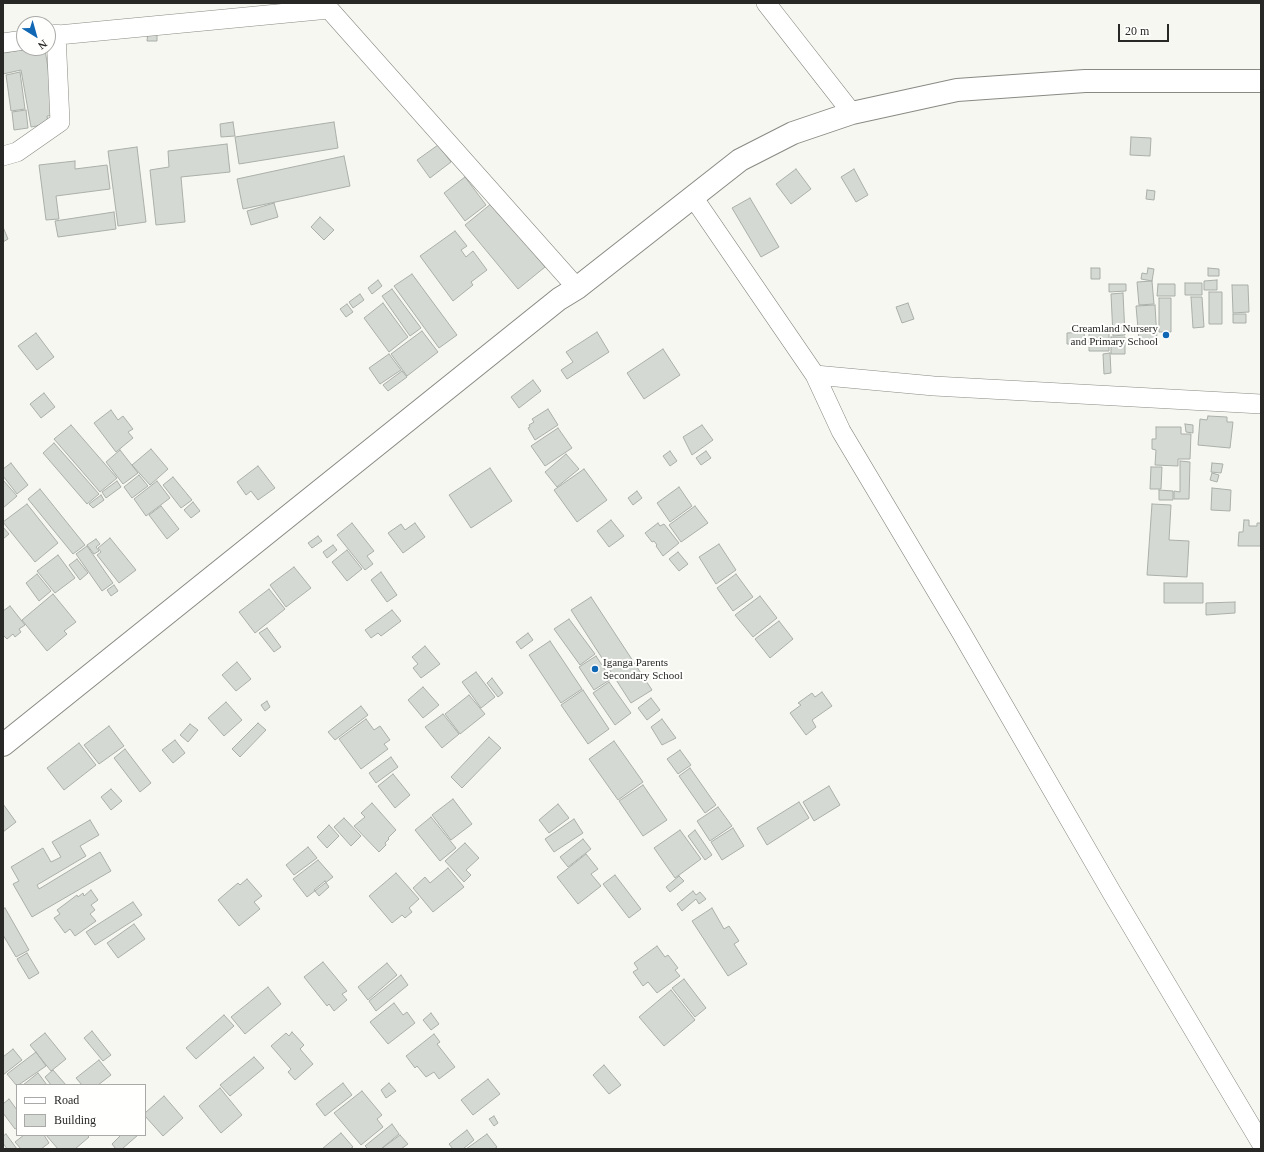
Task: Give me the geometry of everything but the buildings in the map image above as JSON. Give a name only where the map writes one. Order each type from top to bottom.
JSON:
[{"type":"main road","points":[[3,745],[559,299],[577,288],[692,196],[747,157],[793,133],[852,113],[957,90],[1085,81],[1261,81]]},
{"type":"street","points":[[766,3],[852,113]]},
{"type":"street","points":[[56,35],[325,6],[577,288]]},
{"type":"street","points":[[3,43],[16,41]]},
{"type":"street","points":[[3,156],[16,152],[60,122],[54,56]]},
{"type":"street","points":[[692,196],[814,375],[841,431],[961,632],[1112,893],[1261,1143]]},
{"type":"street","points":[[814,375],[934,386],[1261,404]]},
{"type":"place","name":"Creamland Nursery and Primary School","points":[[1166,335]]},
{"type":"place","name":"Iganga Parents Secondary School","points":[[595,669]]}]
